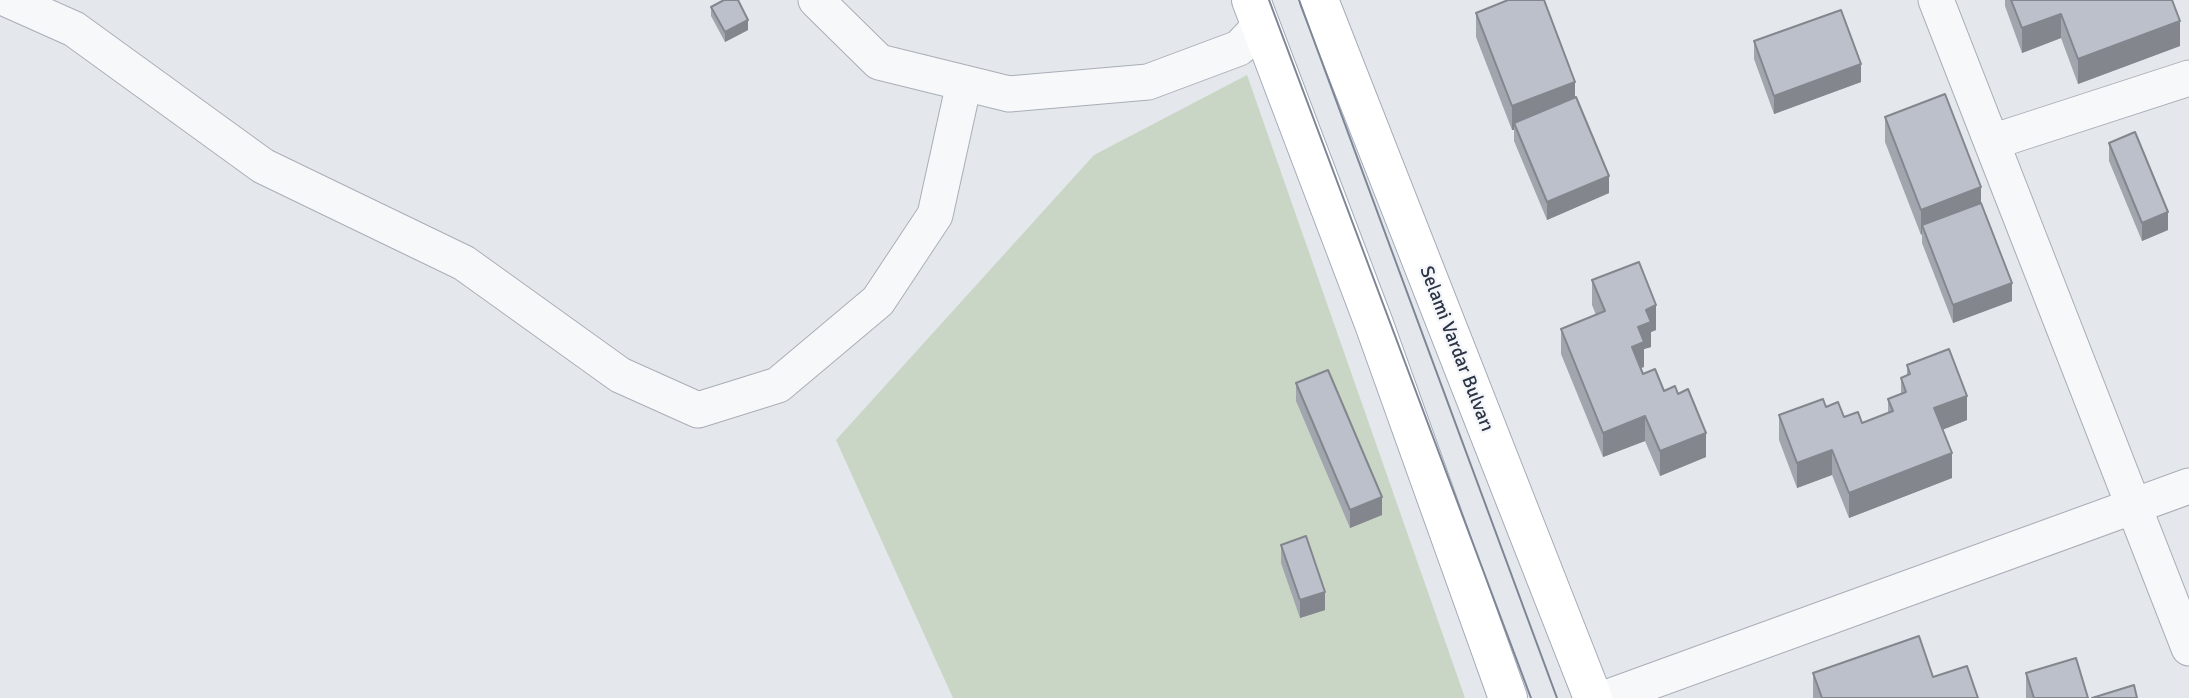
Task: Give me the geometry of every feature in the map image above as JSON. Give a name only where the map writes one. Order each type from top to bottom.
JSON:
[{"type":"main road","name":"Selami Vardar Bulvarı","points":[[1319,0],[1593,698]]},
{"type":"main road","points":[[1255,13],[1374,324],[1508,698]]},
{"type":"street","points":[[9,0],[74,29],[263,166],[464,263],[620,375],[698,410],[778,385],[878,300],[935,215],[964,83]]},
{"type":"street","points":[[816,0],[879,62],[1009,94],[1148,82],[1239,48],[1255,13]]},
{"type":"street","points":[[1936,0],[2189,648]]},
{"type":"street","points":[[1992,142],[2189,78]]},
{"type":"street","points":[[1606,698],[2189,486]]},
{"type":"green space","points":[[1247,75],[1465,698],[953,698],[836,440],[1094,155]]},
{"type":"building","points":[[724,0],[738,0],[748,20],[725,32],[711,7]]},
{"type":"building","points":[[1508,0],[1544,0],[1575,82],[1512,106],[1476,13]]},
{"type":"building","points":[[2011,0],[2172,0],[2180,21],[2078,59],[2061,14],[2022,28]]},
{"type":"building","points":[[1841,10],[1861,64],[1774,96],[1754,41]]},
{"type":"building","points":[[1945,94],[1981,187],[1921,210],[1885,117]]},
{"type":"building","points":[[1576,97],[1609,176],[1547,202],[1514,123]]},
{"type":"building","points":[[2135,132],[2168,212],[2142,223],[2109,143]]},
{"type":"building","points":[[1981,203],[2012,283],[1953,305],[1922,225]]},
{"type":"building","points":[[1639,262],[1656,305],[1646,310],[1651,322],[1638,327],[1644,342],[1632,347],[1643,374],[1655,369],[1664,391],[1675,386],[1678,394],[1688,389],[1706,433],[1660,451],[1645,416],[1603,433],[1561,329],[1605,311],[1592,280]]},
{"type":"building","points":[[1949,349],[1967,396],[1934,408],[1952,453],[1849,493],[1832,450],[1797,463],[1779,415],[1823,399],[1826,407],[1838,402],[1844,417],[1858,412],[1862,423],[1893,411],[1888,399],[1906,392],[1901,378],[1910,374],[1907,365]]},
{"type":"building","points":[[1328,370],[1382,497],[1350,510],[1296,383]]},
{"type":"building","points":[[1306,536],[1325,592],[1300,600],[1281,545]]},
{"type":"building","points":[[1919,636],[1933,677],[1967,666],[1978,698],[1822,698],[1813,673]]},
{"type":"building","points":[[2076,658],[2088,698],[2034,698],[2026,673]]},
{"type":"building","points":[[2134,685],[2137,698],[2092,698]]},
{"type":"tram line","points":[[1269,0],[1531,698]]},
{"type":"tram line","points":[[1299,0],[1557,698]]}]
